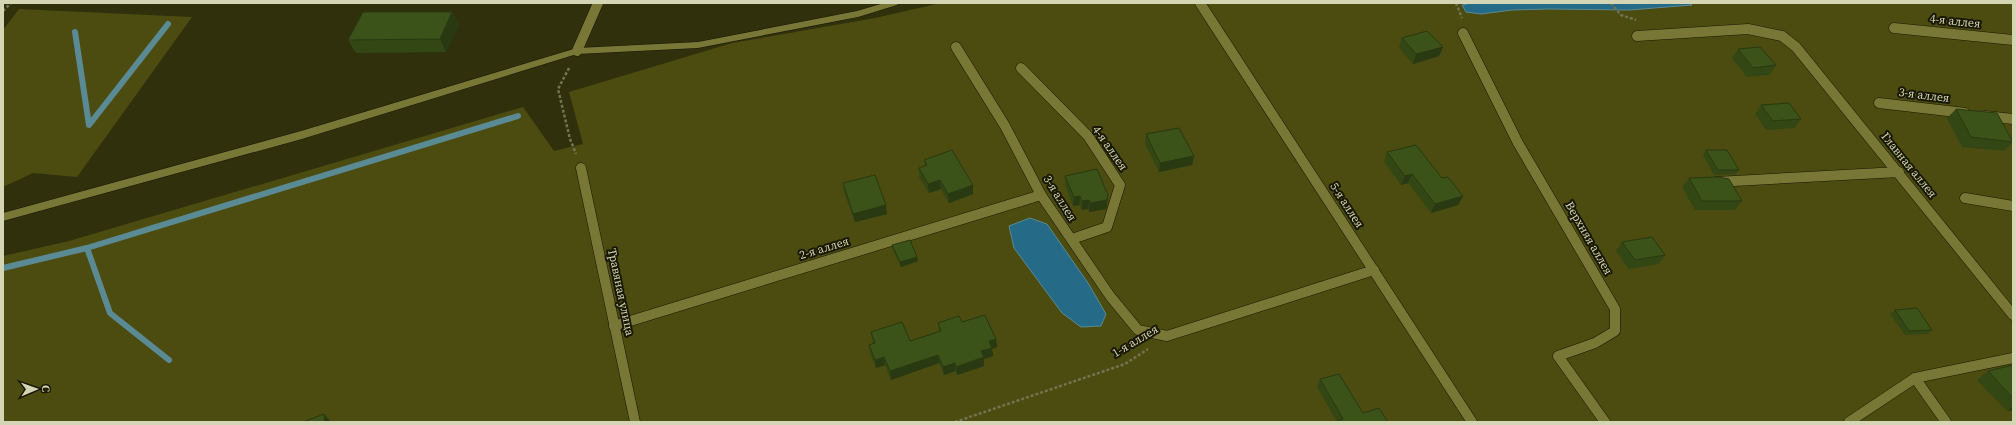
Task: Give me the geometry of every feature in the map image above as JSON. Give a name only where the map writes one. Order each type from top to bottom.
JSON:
[{"type":"street","points":[[3,217],[302,135],[577,51],[698,45],[858,14],[894,3]]},
{"type":"lane","points":[[577,51],[598,3]]},
{"type":"lane","name":"5-я аллея","points":[[1200,3],[1472,422]]},
{"type":"lane","name":"4-я аллея","points":[[1894,28],[2013,40]]},
{"type":"lane","name":"Главная аллея","points":[[1637,36],[1748,30],[1782,36],[1796,47],[1899,172],[2013,315]]},
{"type":"lane","name":"Верхняя аллея","points":[[1463,33],[1518,143],[1615,309],[1615,331],[1595,343],[1558,356],[1605,422]]},
{"type":"lane","name":"3-я аллея","points":[[956,47],[1005,126],[1041,195],[1110,296],[1138,330],[1167,336]]},
{"type":"lane","name":"4-я аллея","points":[[1021,68],[1088,136],[1120,185],[1107,227],[1072,239]]},
{"type":"lane","name":"3-я аллея","points":[[1879,103],[2013,119]]},
{"type":"lane","name":"Травяная улица","points":[[581,168],[635,422]]},
{"type":"lane","points":[[1716,182],[1899,172]]},
{"type":"lane","name":"2-я аллея","points":[[614,326],[1041,195]]},
{"type":"lane","points":[[1965,198],[2013,206]]},
{"type":"lane","name":"1-я аллея","points":[[1167,336],[1374,270]]},
{"type":"lane","points":[[1849,422],[1915,378],[2013,358]]},
{"type":"lane","points":[[1915,378],[1946,422]]},
{"type":"path","points":[[3,11],[11,3]]},
{"type":"path","points":[[1611,3],[1621,15]]},
{"type":"path","points":[[577,51],[558,89],[570,139],[581,168]]},
{"type":"path","name":"1-я аллея","points":[[955,422],[1125,364],[1167,336]]},
{"type":"shaded area","points":[[941,3],[2013,3],[2013,422],[3,422],[3,256],[69,241],[523,107],[554,151],[583,144],[569,92],[732,43],[875,18]]},
{"type":"shaded area","points":[[19,9],[192,17],[77,177],[33,173],[3,187],[3,30]]},
{"type":"water","points":[[1472,3],[1690,3],[1692,5],[1630,10],[1512,10],[1481,14],[1466,12],[1462,5]]},
{"type":"water","points":[[1030,218],[1047,224],[1088,283],[1106,314],[1101,326],[1081,327],[1062,313],[1014,248],[1009,226]]},
{"type":"building","points":[[363,12],[452,12],[440,39],[348,40]]},
{"type":"building","points":[[1427,31],[1443,47],[1416,54],[1402,38]]},
{"type":"building","points":[[1760,47],[1776,65],[1753,68],[1738,49]]},
{"type":"building","points":[[1789,103],[1801,119],[1773,121],[1761,105]]},
{"type":"building","points":[[1956,109],[1997,113],[2013,142],[1971,137]]},
{"type":"building","points":[[1179,128],[1194,156],[1160,163],[1146,134]]},
{"type":"building","points":[[1416,145],[1442,178],[1448,177],[1463,196],[1435,204],[1412,174],[1405,176],[1387,152]]},
{"type":"building","points":[[952,150],[973,185],[948,194],[940,180],[928,184],[919,168],[927,165],[924,160]]},
{"type":"building","points":[[1706,150],[1727,150],[1739,170],[1718,170]]},
{"type":"building","points":[[1097,169],[1108,195],[1107,200],[1090,203],[1089,200],[1082,201],[1080,196],[1074,197],[1065,176]]},
{"type":"building","points":[[875,175],[886,205],[853,214],[843,183]]},
{"type":"building","points":[[1718,177],[1729,179],[1742,201],[1702,201],[1689,178]]},
{"type":"building","points":[[1652,237],[1665,255],[1635,260],[1622,242]]},
{"type":"building","points":[[910,240],[917,257],[900,262],[892,245]]},
{"type":"building","points":[[1917,308],[1932,330],[1909,331],[1895,310]]},
{"type":"building","points":[[985,315],[996,339],[989,341],[992,348],[981,351],[984,357],[956,367],[955,363],[943,367],[938,355],[890,371],[884,357],[875,360],[869,345],[875,343],[871,332],[902,322],[910,341],[941,331],[938,323],[959,316],[962,322]]},
{"type":"building","points":[[2013,365],[2013,398],[1988,371]]},
{"type":"building","points":[[1339,374],[1363,413],[1379,408],[1388,422],[1338,422],[1343,419],[1320,379]]},
{"type":"building","points":[[324,414],[325,422],[303,422]]},
{"type":"waterway","points":[[75,32],[89,125],[168,24]]},
{"type":"waterway","points":[[87,248],[518,116]]},
{"type":"waterway","points":[[3,268],[87,248]]},
{"type":"waterway","points":[[87,248],[110,313],[169,360]]}]
